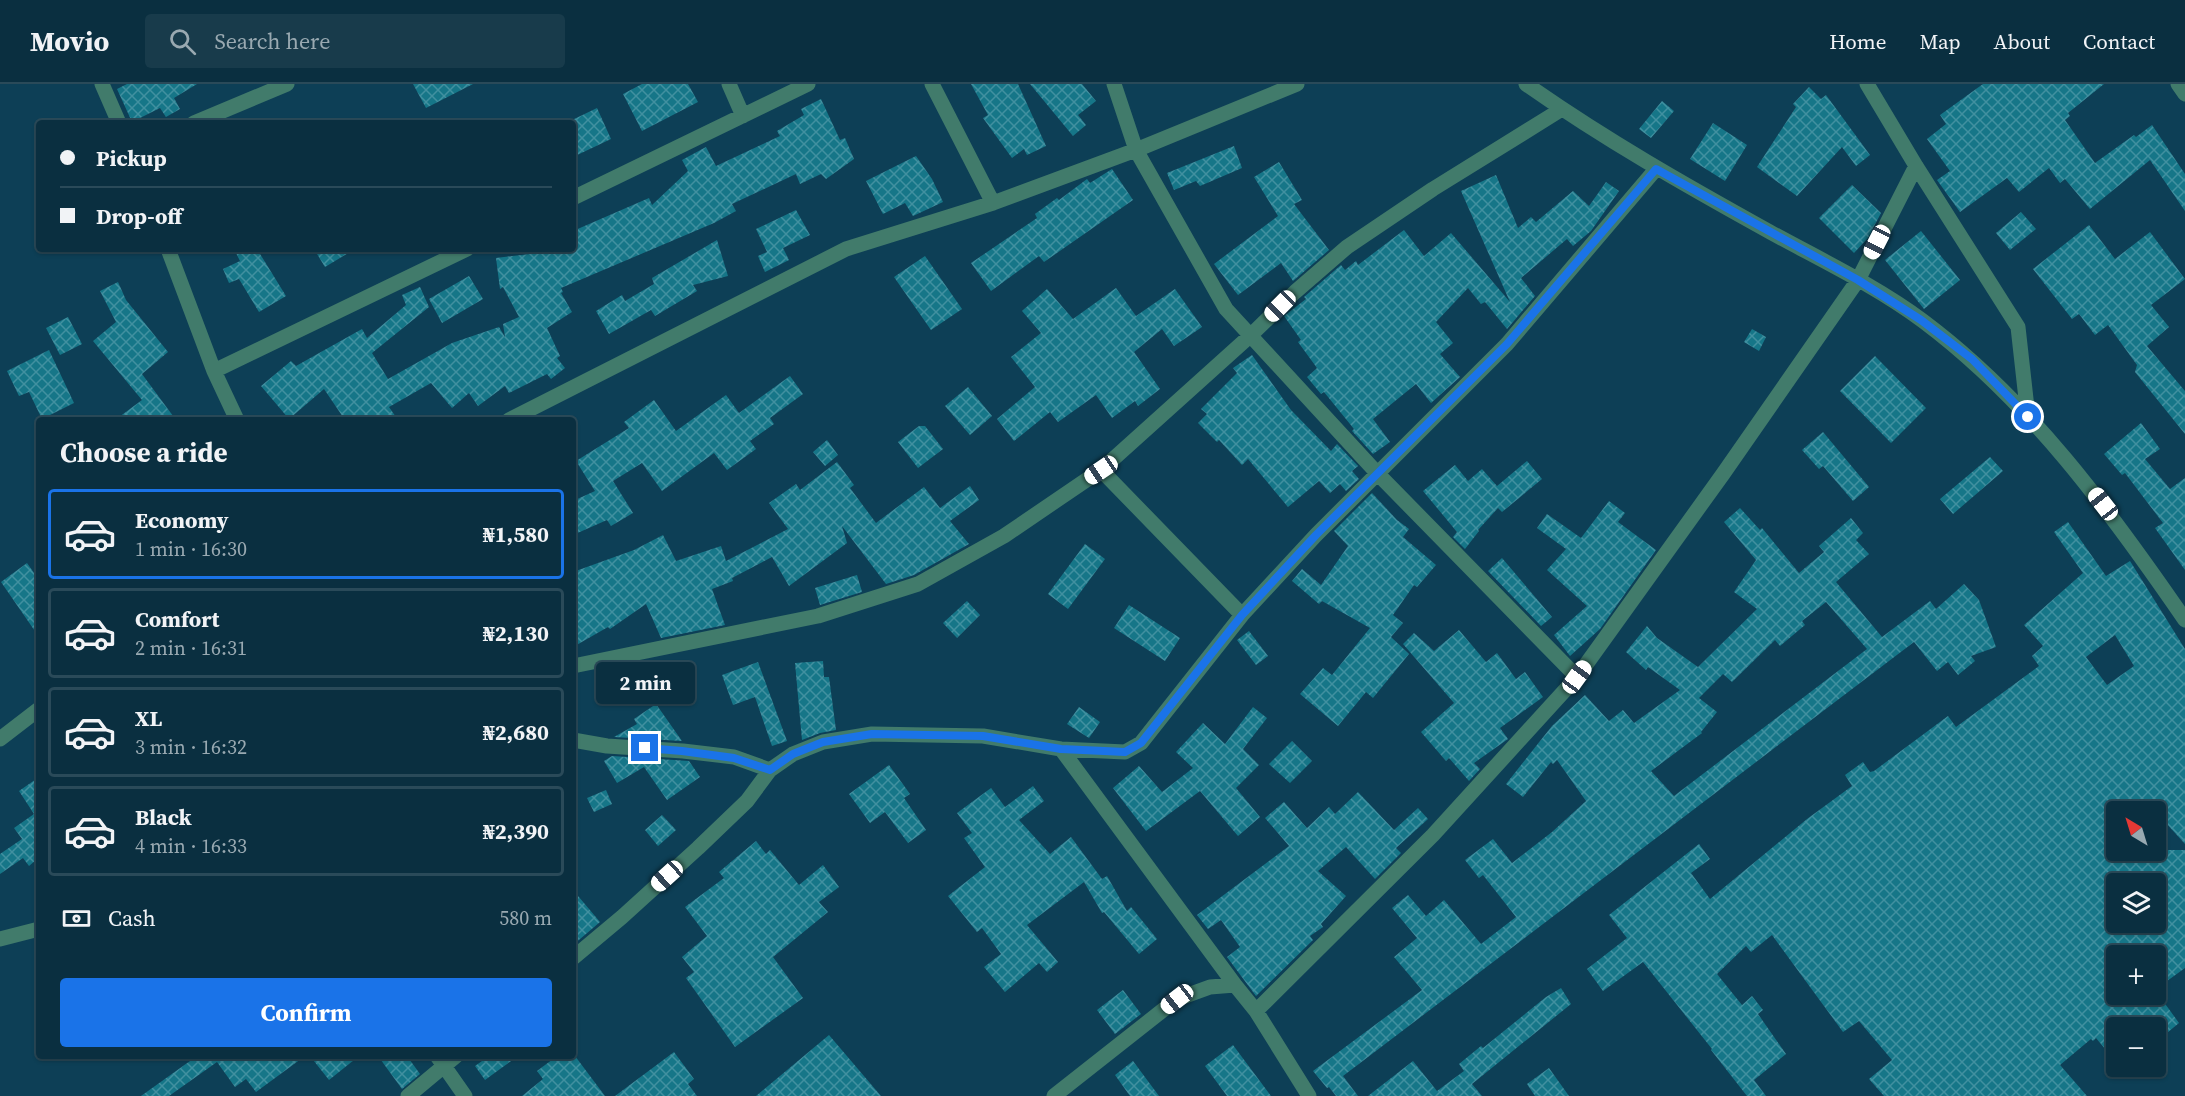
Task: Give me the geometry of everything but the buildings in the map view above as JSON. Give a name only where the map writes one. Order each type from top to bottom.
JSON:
[{"type":"street","points":[[102,84],[118,120]]},
{"type":"street","points":[[201,120],[287,84]]},
{"type":"street","points":[[729,84],[742,116]]},
{"type":"street","points":[[576,197],[808,84]]},
{"type":"street","points":[[932,84],[993,203]]},
{"type":"street","points":[[1114,84],[1136,150],[1226,309],[1377,473],[1577,677]]},
{"type":"street","points":[[515,417],[846,249],[993,203],[1136,150],[1297,84]]},
{"type":"street","points":[[1526,84],[1656,169],[1858,280],[1921,320],[1972,359],[2080,475],[2126,533],[2185,620]]},
{"type":"street","points":[[1867,84],[2018,327],[2028,417]]},
{"type":"street","points":[[2178,84],[2185,94]]},
{"type":"street","points":[[576,665],[818,616],[918,584],[1004,536],[1101,470],[1251,335],[1294,292],[1347,247],[1433,189],[1562,109]]},
{"type":"street","points":[[1256,1011],[1433,835],[1577,677],[1723,474],[1858,280],[1916,166]]},
{"type":"street","points":[[576,955],[698,848],[747,801],[770,770],[793,754],[823,742],[872,734],[983,736],[1061,749],[1125,752],[1141,743],[1242,615],[1316,535],[1507,344],[1656,169]]},
{"type":"street","points":[[169,252],[214,372],[236,417]]},
{"type":"street","points":[[214,372],[461,252]]},
{"type":"street","points":[[1101,470],[1242,615]]},
{"type":"street","points":[[0,739],[36,711]]},
{"type":"street","points":[[576,741],[608,746],[682,751],[734,758],[770,770]]},
{"type":"street","points":[[1061,749],[1234,985],[1256,1011],[1309,1096]]},
{"type":"street","points":[[0,939],[36,930]]},
{"type":"street","points":[[1054,1096],[1177,999],[1210,987],[1234,985]]},
{"type":"street","points":[[408,1096],[440,1061],[465,1096]]},
{"type":"route","points":[[645,748],[734,758],[770,770],[793,754],[823,742],[872,734],[983,736],[1061,749],[1125,752],[1141,743],[1242,615],[1316,535],[1507,344],[1656,169],[1858,280],[1921,320],[1972,359],[2028,417]]}]
